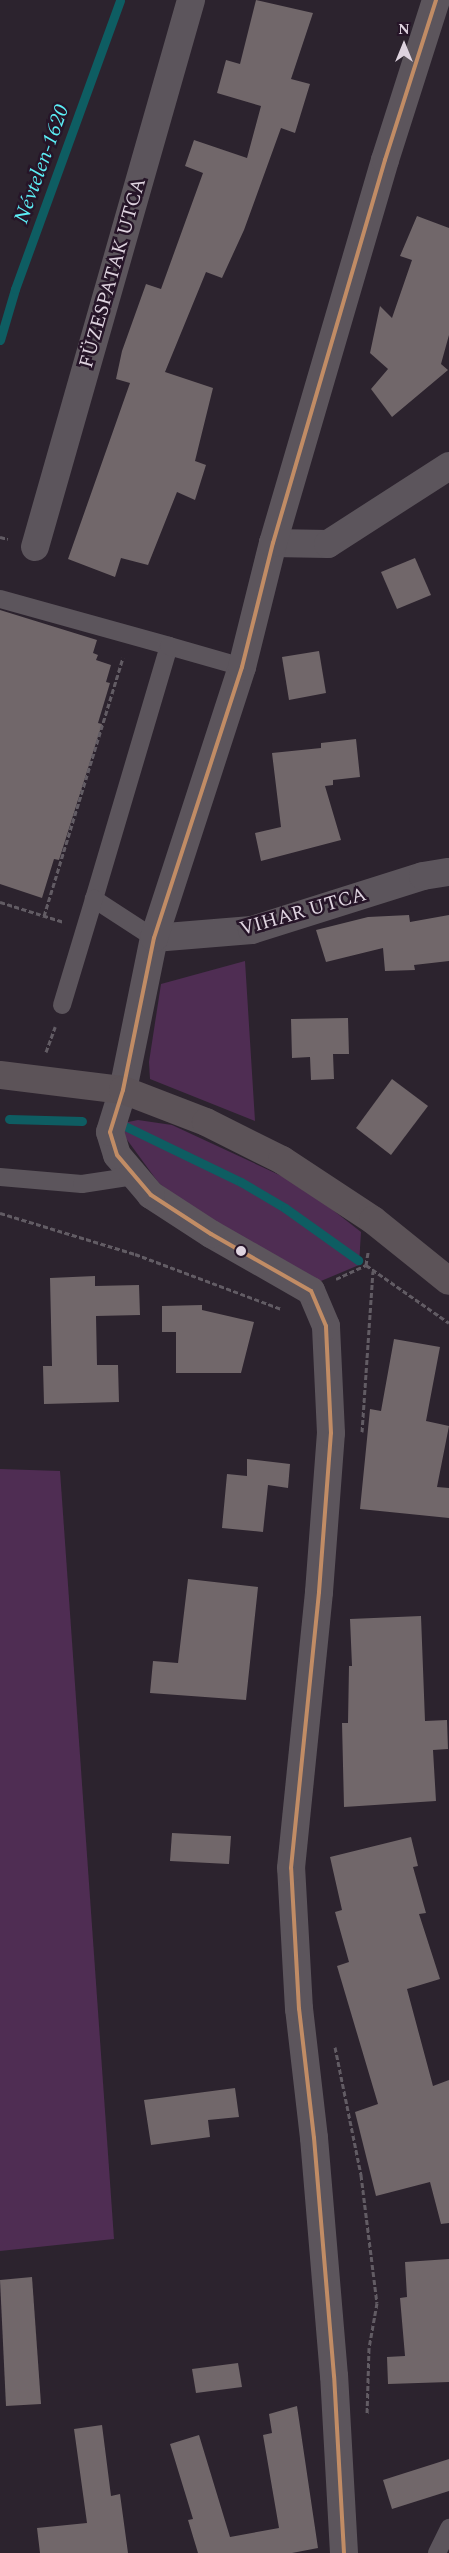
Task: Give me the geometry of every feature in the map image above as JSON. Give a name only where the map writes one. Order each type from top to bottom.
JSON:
[{"type":"main road","points":[[0,1075],[123,1090],[206,1122],[282,1160],[373,1220],[449,1281]]},
{"type":"street","name":"FÜZESPATAK UTCA","points":[[35,547],[191,0]]},
{"type":"street","points":[[344,2553],[334,2376],[314,2138],[299,2009],[291,1868],[319,1592],[331,1433],[326,1326],[311,1291],[196,1224],[151,1195],[117,1155],[110,1132],[123,1090],[154,938],[242,667],[272,543],[385,160],[436,0]]},
{"type":"street","points":[[272,543],[328,544],[449,466]]},
{"type":"street","name":"VIHAR UTCA","points":[[154,938],[252,930],[423,876],[449,872]]},
{"type":"lane","points":[[0,599],[242,667]]},
{"type":"lane","points":[[62,1005],[169,646]]},
{"type":"lane","points":[[94,899],[154,938]]},
{"type":"lane","points":[[0,1177],[82,1184],[135,1176]]},
{"type":"lane","points":[[436,2553],[449,2528]]},
{"type":"path","points":[[44,916],[130,635]]},
{"type":"path","points":[[0,902],[85,928]]},
{"type":"path","points":[[45,1055],[62,1005]]},
{"type":"path","points":[[0,1213],[135,1254],[326,1326]]},
{"type":"path","points":[[366,1265],[373,1220]]},
{"type":"path","points":[[311,1291],[366,1265]]},
{"type":"path","points":[[366,1265],[449,1323]]},
{"type":"path","points":[[362,1434],[374,1271]]},
{"type":"path","points":[[334,2040],[362,2175],[378,2303],[369,2348],[367,2425]]},
{"type":"shaded area","points":[[245,961],[255,1121],[150,1079],[149,1062],[161,984]]},
{"type":"shaded area","points":[[138,1120],[172,1125],[301,1185],[361,1232],[359,1265],[321,1281],[189,1210],[158,1182],[125,1137],[123,1123]]},
{"type":"shaded area","points":[[0,1469],[60,1471],[114,2239],[0,2251]]},
{"type":"building","points":[[256,0],[313,13],[291,79],[310,84],[295,133],[281,128],[244,230],[222,278],[206,272],[165,372],[213,388],[195,461],[206,465],[195,500],[177,492],[148,565],[121,558],[115,577],[68,559],[130,383],[116,379],[122,351],[146,284],[161,289],[203,173],[185,166],[194,140],[247,158],[261,106],[217,93],[226,60],[240,64]]},
{"type":"building","points":[[417,216],[449,228],[449,335],[441,364],[448,370],[392,417],[371,389],[388,369],[370,353],[380,306],[392,318],[412,260],[400,256]]},
{"type":"building","points":[[415,558],[431,595],[397,609],[381,572]]},
{"type":"building","points":[[0,610],[97,640],[93,653],[98,655],[96,660],[111,665],[106,682],[110,683],[98,723],[102,724],[59,860],[54,859],[42,898],[0,884]]},
{"type":"building","points":[[319,651],[326,693],[289,700],[282,657]]},
{"type":"building","points":[[356,739],[360,777],[333,780],[333,785],[325,786],[341,840],[261,861],[255,833],[281,827],[272,753],[321,748],[321,743]]},
{"type":"building","points":[[409,915],[410,922],[449,915],[449,961],[414,965],[415,970],[385,971],[383,948],[326,962],[316,930],[368,917]]},
{"type":"building","points":[[348,1018],[349,1054],[333,1054],[334,1079],[311,1080],[310,1057],[292,1058],[291,1019]]},
{"type":"building","points":[[392,1079],[428,1106],[391,1155],[356,1128]]},
{"type":"building","points":[[95,1276],[95,1286],[139,1285],[140,1315],[96,1316],[97,1365],[118,1365],[119,1402],[44,1404],[43,1366],[52,1366],[50,1278]]},
{"type":"building","points":[[202,1305],[202,1310],[254,1322],[241,1373],[176,1373],[176,1332],[162,1332],[162,1306]]},
{"type":"building","points":[[394,1339],[440,1347],[426,1421],[449,1426],[437,1487],[449,1488],[449,1518],[360,1509],[370,1409],[381,1411]]},
{"type":"building","points":[[247,1459],[290,1464],[288,1488],[268,1485],[263,1532],[222,1528],[227,1474],[247,1476]]},
{"type":"building","points":[[188,1579],[258,1587],[246,1700],[150,1693],[153,1661],[178,1663]]},
{"type":"building","points":[[421,1616],[425,1721],[447,1720],[448,1749],[433,1750],[436,1801],[344,1807],[342,1723],[348,1723],[349,1666],[352,1666],[350,1619]]},
{"type":"building","points":[[172,1833],[231,1836],[229,1864],[170,1861]]},
{"type":"building","points":[[411,1837],[418,1866],[413,1867],[426,1913],[419,1914],[440,1979],[407,1989],[433,2086],[449,2080],[449,2223],[441,2224],[430,2182],[376,2196],[355,2112],[378,2104],[337,1966],[349,1962],[335,1912],[342,1910],[330,1857]]},
{"type":"building","points":[[235,2088],[239,2117],[208,2120],[210,2137],[151,2145],[144,2100]]},
{"type":"building","points":[[449,2259],[449,2382],[388,2384],[387,2357],[405,2356],[400,2298],[407,2297],[405,2262]]},
{"type":"building","points":[[32,2277],[41,2404],[6,2406],[0,2280]]},
{"type":"building","points":[[238,2363],[242,2387],[196,2393],[192,2369]]},
{"type":"building","points":[[297,2406],[318,2548],[292,2553],[198,2553],[188,2520],[193,2519],[170,2444],[199,2435],[230,2537],[279,2528],[263,2435],[272,2433],[269,2414]]},
{"type":"building","points":[[102,2425],[111,2496],[120,2494],[128,2553],[40,2553],[37,2528],[87,2523],[74,2429]]},
{"type":"building","points":[[449,2459],[449,2491],[392,2509],[383,2480]]},
{"type":"waterway","name":"Névtelen-1620","points":[[0,340],[15,289],[120,0]]},
{"type":"waterway","points":[[9,1119],[82,1121]]},
{"type":"waterway","points":[[127,1127],[241,1182],[285,1208],[358,1260]]},
{"type":"transit line","points":[[344,2553],[334,2376],[314,2138],[299,2009],[291,1868],[319,1592],[331,1433],[326,1326],[311,1291],[211,1234],[151,1195],[117,1155],[110,1132],[123,1090],[154,938],[242,667],[273,543],[385,160],[436,0]]}]
